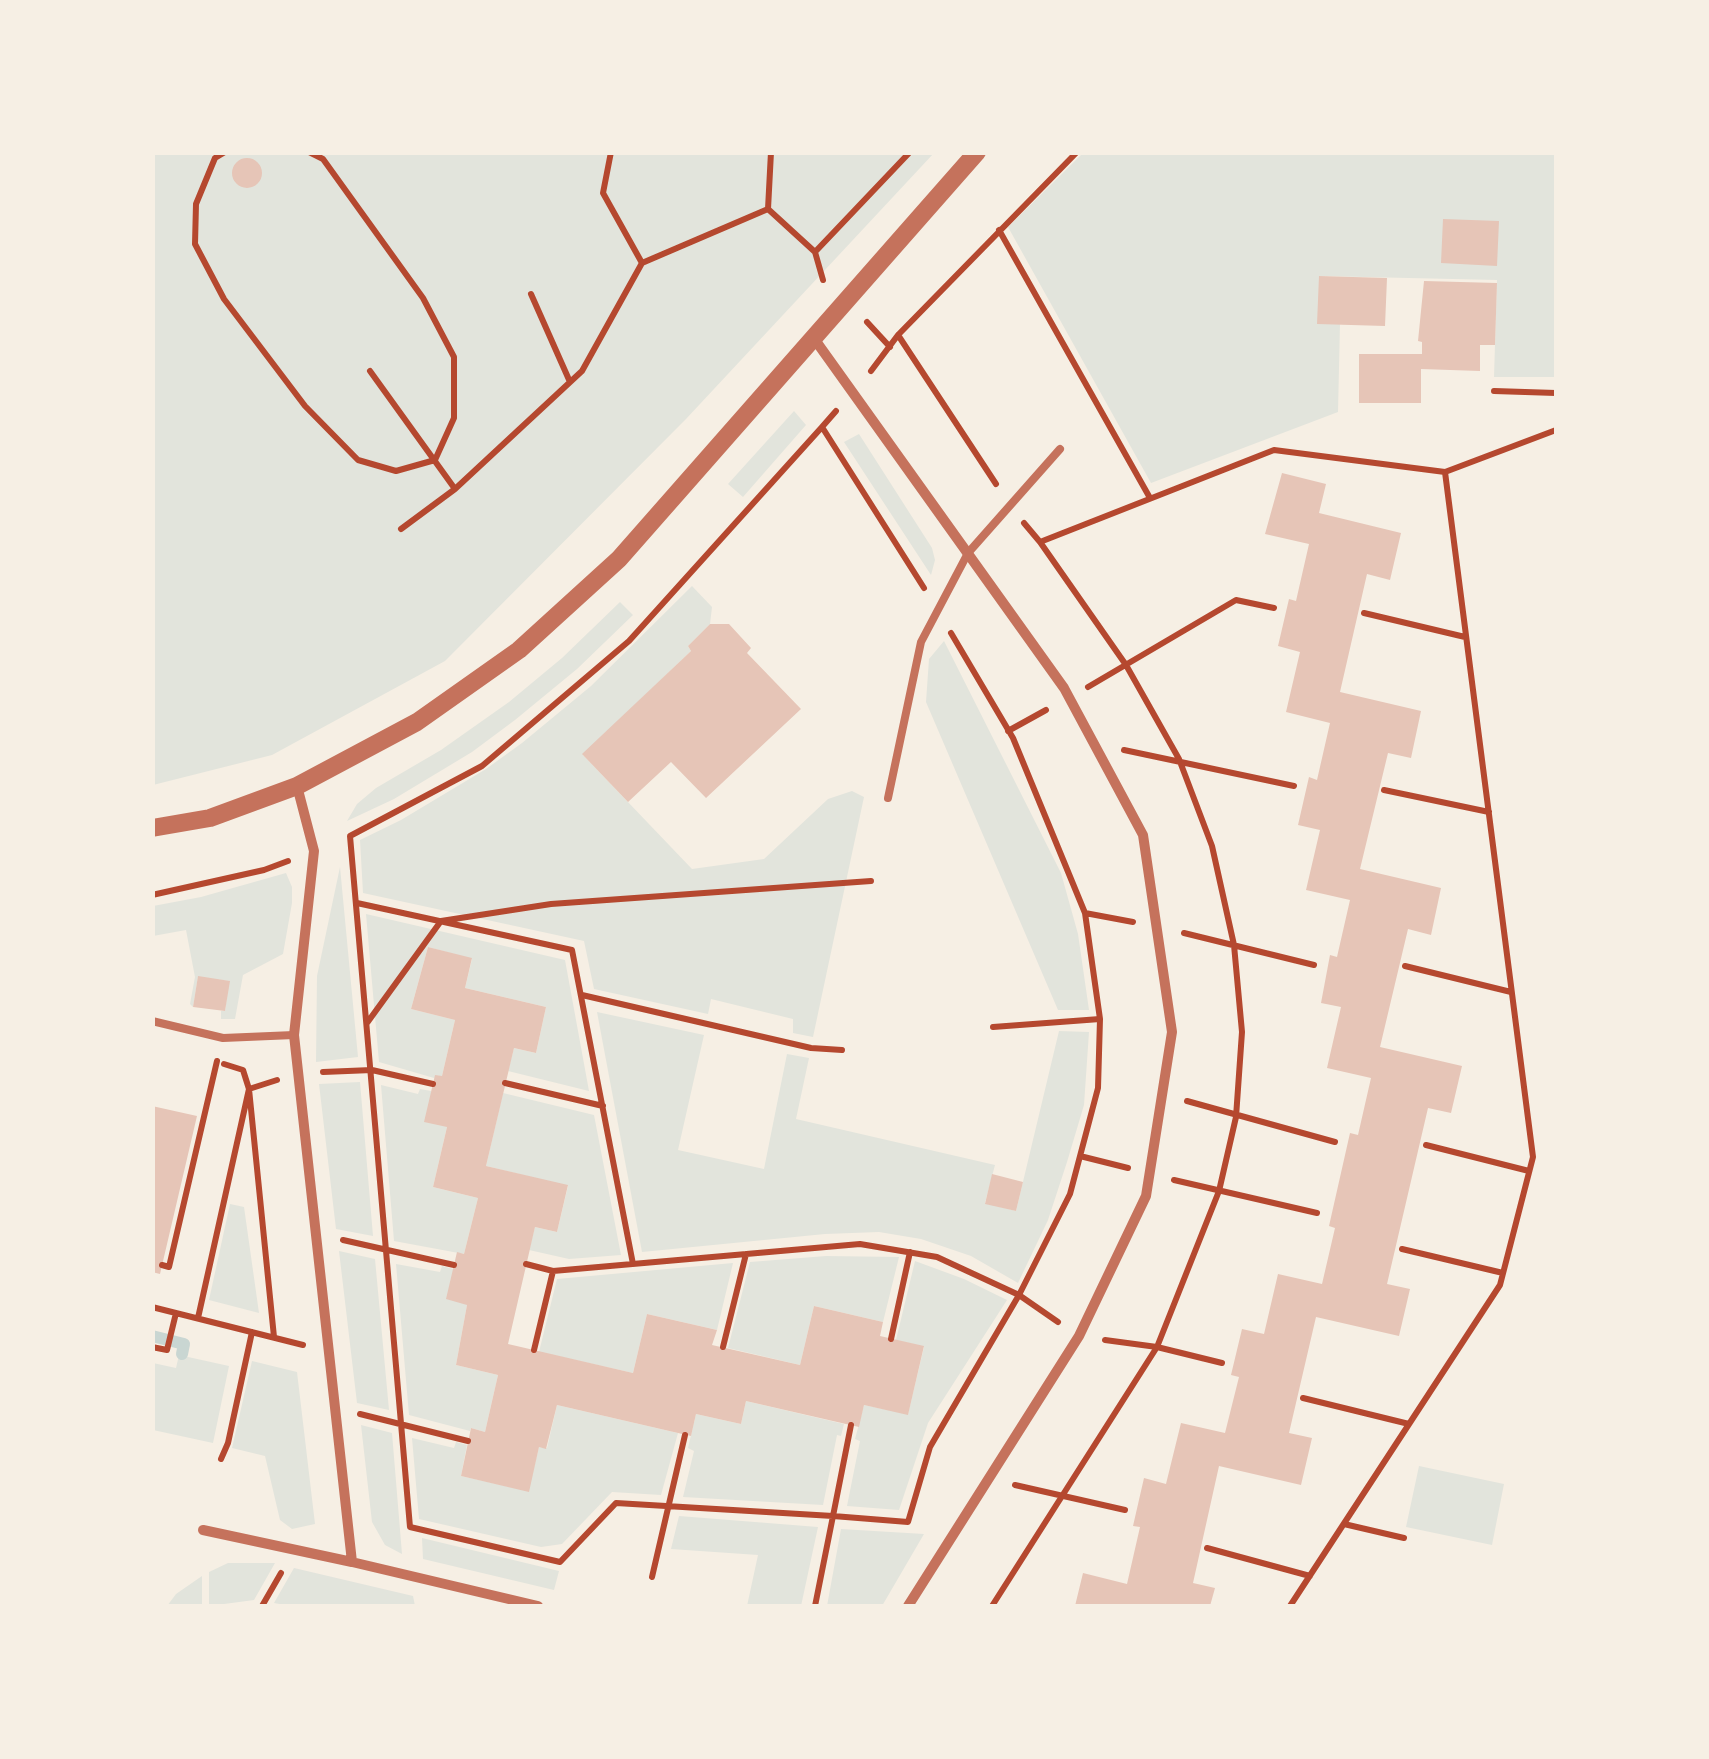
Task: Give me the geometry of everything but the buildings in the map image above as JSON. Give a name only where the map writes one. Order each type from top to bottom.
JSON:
[{"type":"street","points":[[152,828],[210,818],[298,786],[417,722],[520,650],[618,559],[977,152]]},
{"type":"street","points":[[813,337],[1068,697],[1143,835],[1172,1032],[1146,1196],[1079,1336],[908,1606]]},
{"type":"street","points":[[298,786],[314,851],[294,1034],[352,1562]]},
{"type":"street","points":[[203,1530],[538,1606]]},
{"type":"lane","points":[[888,798],[921,642],[968,552],[1060,449]]},
{"type":"lane","points":[[152,1021],[223,1038],[294,1034]]},
{"type":"path","points":[[224,152],[215,158],[196,204],[195,244],[224,299],[305,406],[358,460],[396,471],[435,460],[454,418],[454,358],[423,298],[326,156],[309,152]]},
{"type":"path","points":[[611,152],[603,193],[642,263]]},
{"type":"path","points":[[770,152],[768,208],[815,252],[823,280]]},
{"type":"path","points":[[815,252],[910,152]]},
{"type":"path","points":[[870,371],[898,336],[1078,152]]},
{"type":"path","points":[[401,529],[454,488],[582,371],[642,263],[768,208]]},
{"type":"path","points":[[999,230],[1150,498]]},
{"type":"path","points":[[530,294],[570,382]]},
{"type":"path","points":[[865,320],[890,347]]},
{"type":"path","points":[[898,336],[1010,505],[1040,542],[1274,450],[1445,472],[1556,430]]},
{"type":"path","points":[[370,371],[454,488]]},
{"type":"path","points":[[1494,392],[1556,393]]},
{"type":"path","points":[[411,1542],[350,836],[482,766],[629,641],[837,410]]},
{"type":"path","points":[[410,1528],[560,1562],[616,1503],[908,1522],[930,1446],[1018,1296],[1070,1194],[1098,1088],[1100,1019],[1085,913],[1008,731],[938,610],[822,427]]},
{"type":"path","points":[[1290,1606],[1500,1285],[1533,1157],[1445,472]]},
{"type":"path","points":[[1008,731],[1236,600],[1274,608]]},
{"type":"path","points":[[1364,613],[1466,637]]},
{"type":"path","points":[[1094,744],[1294,786]]},
{"type":"path","points":[[1384,790],[1488,812]]},
{"type":"path","points":[[152,895],[264,870],[289,860]]},
{"type":"path","points":[[368,1023],[441,921],[551,904],[871,881]]},
{"type":"path","points":[[357,903],[572,950],[632,1264]]},
{"type":"path","points":[[1085,913],[1156,926],[1314,965]]},
{"type":"path","points":[[1405,966],[1512,992]]},
{"type":"path","points":[[582,995],[811,1048],[842,1050]]},
{"type":"path","points":[[993,1027],[1100,1019]]},
{"type":"path","points":[[162,1266],[169,1267],[223,1038]]},
{"type":"path","points":[[217,1062],[243,1070],[249,1090],[274,1338]]},
{"type":"path","points":[[249,1090],[298,1073],[372,1070],[433,1084]]},
{"type":"path","points":[[506,1084],[603,1106]]},
{"type":"path","points":[[198,1318],[249,1090]]},
{"type":"path","points":[[1162,1094],[1335,1142]]},
{"type":"path","points":[[1426,1146],[1529,1171]]},
{"type":"path","points":[[1080,1156],[1317,1214]]},
{"type":"path","points":[[316,1234],[454,1266]]},
{"type":"path","points":[[526,1264],[553,1270],[860,1244],[937,1257],[1018,1296],[1079,1336],[1158,1346],[1222,1363]]},
{"type":"path","points":[[1402,1249],[1503,1274]]},
{"type":"path","points":[[890,1338],[910,1252]]},
{"type":"path","points":[[723,1347],[746,1254]]},
{"type":"path","points":[[534,1350],[553,1270]]},
{"type":"path","points":[[152,1307],[328,1351]]},
{"type":"path","points":[[152,1347],[166,1350],[176,1313]]},
{"type":"path","points":[[221,1458],[252,1332]]},
{"type":"path","points":[[1303,1398],[1410,1424]]},
{"type":"path","points":[[334,1407],[468,1440]]},
{"type":"path","points":[[815,1606],[851,1426]]},
{"type":"path","points":[[652,1577],[685,1434]]},
{"type":"path","points":[[990,1478],[1125,1510]]},
{"type":"path","points":[[1344,1524],[1404,1538]]},
{"type":"path","points":[[1207,1548],[1310,1576]]},
{"type":"path","points":[[262,1606],[285,1566]]},
{"type":"shaded area","points":[[152,153],[934,153],[686,419],[445,661],[272,755],[153,785]]},
{"type":"shaded area","points":[[1083,153],[1556,153],[1556,377],[1494,377],[1497,280],[1320,276],[1340,324],[1338,412],[1151,483],[1008,227]]},
{"type":"shaded area","points":[[794,411],[806,425],[743,497],[728,484]]},
{"type":"shaded area","points":[[859,434],[932,548],[935,560],[931,575],[844,442]]},
{"type":"shaded area","points":[[692,586],[712,607],[710,624],[688,646],[691,651],[583,755],[692,869],[764,859],[828,799],[852,791],[864,797],[813,1037],[793,1033],[793,1019],[711,999],[708,1014],[594,989],[584,941],[363,893],[360,840],[401,820],[522,743],[591,686]]},
{"type":"shaded area","points":[[620,602],[633,615],[577,669],[515,720],[472,752],[394,799],[347,821],[357,804],[376,788],[441,750],[509,702]]},
{"type":"shaded area","points":[[944,641],[1061,873],[1078,934],[1089,1010],[1058,1010],[926,702],[929,659]]},
{"type":"shaded area","points":[[340,867],[358,1057],[316,1062],[317,976]]},
{"type":"shaded area","points":[[286,873],[292,887],[292,903],[283,954],[243,975],[235,1019],[221,1019],[229,981],[198,977],[193,1007],[190,1004],[195,977],[186,930],[153,936],[153,906]]},
{"type":"shaded area","points":[[366,914],[565,960],[589,1091],[508,1071],[514,1048],[536,1053],[546,1007],[465,988],[472,959],[428,947],[411,1009],[455,1020],[442,1076],[434,1078],[379,1062]]},
{"type":"shaded area","points":[[597,1012],[704,1035],[678,1150],[764,1169],[787,1054],[809,1058],[796,1119],[995,1165],[985,1203],[1016,1211],[1059,1031],[1089,1032],[1084,1105],[1048,1220],[1018,1283],[971,1256],[921,1239],[879,1232],[642,1252]]},
{"type":"shaded area","points":[[360,1082],[373,1236],[336,1229],[319,1084]]},
{"type":"shaded area","points":[[381,1085],[418,1094],[420,1089],[431,1091],[447,1127],[433,1187],[478,1198],[464,1254],[394,1241]]},
{"type":"shaded area","points":[[503,1093],[594,1115],[621,1255],[569,1259],[529,1250],[535,1227],[557,1232],[568,1186],[486,1166]]},
{"type":"shaded area","points":[[230,1204],[244,1207],[259,1313],[209,1300]]},
{"type":"shaded area","points":[[339,1251],[375,1259],[389,1410],[357,1403]]},
{"type":"shaded area","points":[[826,1256],[899,1257],[883,1322],[814,1306],[800,1365],[728,1348],[750,1262]]},
{"type":"shaded area","points":[[915,1261],[1007,1300],[928,1423],[899,1510],[847,1506],[860,1441],[855,1439],[864,1405],[908,1414],[924,1347],[896,1340]]},
{"type":"shaded area","points":[[733,1263],[717,1330],[647,1314],[633,1373],[539,1352],[557,1279]]},
{"type":"shaded area","points":[[396,1264],[440,1272],[442,1266],[453,1269],[467,1305],[456,1365],[498,1375],[485,1432],[409,1415]]},
{"type":"shaded area","points":[[179,1355],[229,1366],[213,1443],[153,1430],[153,1363],[176,1368]]},
{"type":"shaded area","points":[[252,1361],[297,1372],[315,1524],[292,1529],[280,1520],[265,1456],[232,1448]]},
{"type":"shaded area","points":[[746,1401],[844,1424],[841,1436],[837,1435],[823,1505],[683,1497],[694,1451],[688,1448],[696,1414],[741,1424]]},
{"type":"shaded area","points":[[557,1405],[678,1433],[661,1495],[612,1492],[562,1544],[541,1547],[419,1519],[412,1438],[454,1448],[456,1442],[467,1445],[461,1476],[528,1491],[539,1447],[547,1448]]},
{"type":"shaded area","points":[[361,1425],[392,1433],[402,1554],[385,1545],[372,1522]]},
{"type":"shaded area","points":[[1419,1466],[1504,1484],[1492,1545],[1406,1527]]},
{"type":"shaded area","points":[[679,1516],[818,1527],[801,1606],[747,1606],[758,1555],[671,1549]]},
{"type":"shaded area","points":[[841,1529],[924,1534],[882,1606],[827,1606]]},
{"type":"shaded area","points":[[422,1538],[559,1571],[554,1590],[423,1559]]},
{"type":"shaded area","points":[[228,1563],[275,1563],[254,1600],[209,1606],[209,1572]]},
{"type":"shaded area","points":[[294,1568],[413,1596],[415,1606],[274,1603]]},
{"type":"shaded area","points":[[202,1576],[202,1606],[167,1606],[176,1594]]},
{"type":"waterway","points":[[152,1336],[184,1344],[182,1354]]}]
